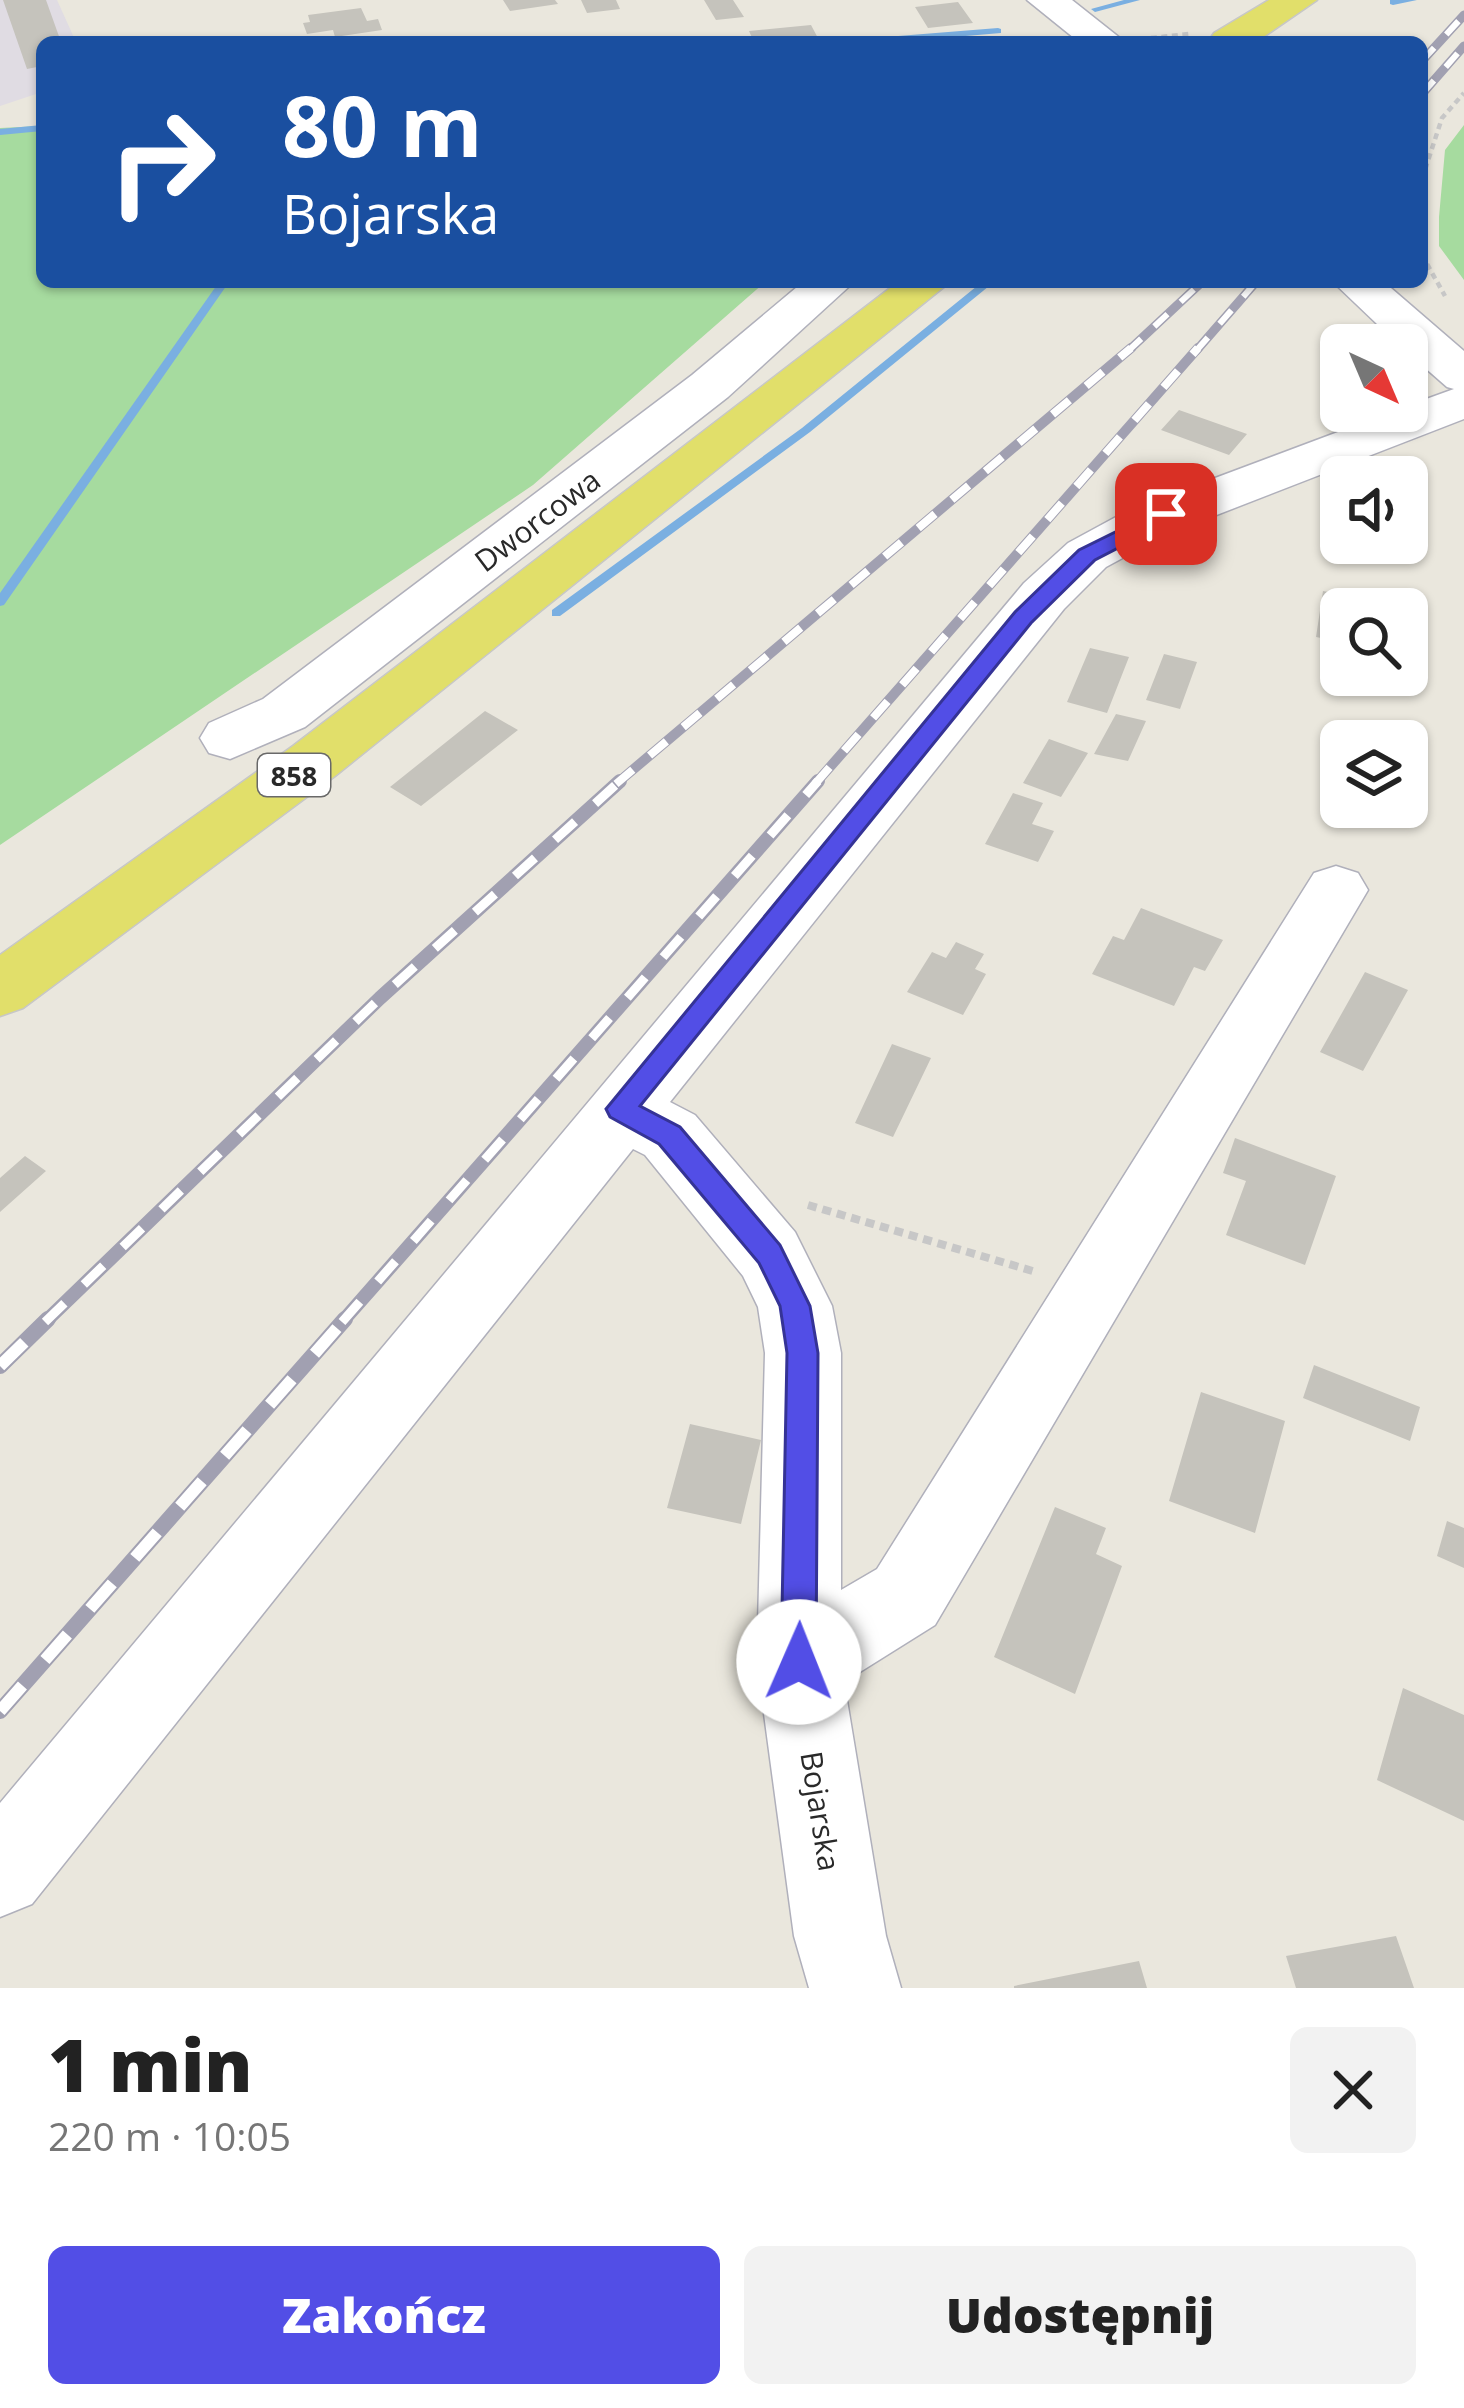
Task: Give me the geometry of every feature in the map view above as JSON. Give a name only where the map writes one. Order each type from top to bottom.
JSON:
[{"type":"main road","points":[[1242,36],[1316,3]]},
{"type":"main road","points":[[1285,36],[1316,3]]},
{"type":"main road","name":"858","points":[[0,991],[314,760],[920,288]]},
{"type":"street","points":[[1017,0],[1057,36]]},
{"type":"street","points":[[1046,0],[1097,36]]},
{"type":"street","name":"Dworcowa","points":[[230,738],[284,713],[824,288]]},
{"type":"street","points":[[1364,288],[1464,377]]},
{"type":"street","points":[[775,331],[835,356]]},
{"type":"street","points":[[0,1872],[1023,617],[1087,555],[1166,514],[1464,402]]},
{"type":"street","points":[[799,1662],[906,1597],[1336,890]]},
{"type":"street","name":"Bojarska","points":[[620,1109],[670,1135],[706,1175],[769,1254],[795,1306],[802,1353],[799,1662],[840,1936],[855,1988]]},
{"type":"path","points":[[1428,161],[1442,118],[1464,93]]},
{"type":"path","points":[[1428,265],[1453,306]]},
{"type":"path","points":[[797,1202],[1094,1289]]},
{"type":"shaded area","points":[[0,0],[57,0],[73,36],[36,36],[36,94],[0,106]]},
{"type":"green space","points":[[1464,125],[1464,280],[1439,246],[1439,217],[1445,150]]},
{"type":"green space","points":[[36,126],[36,288],[758,288],[533,485],[0,845],[0,128]]},
{"type":"building","points":[[3,0],[46,0],[59,36],[36,36],[36,67],[27,69]]},
{"type":"building","points":[[503,0],[555,0],[558,4],[510,11]]},
{"type":"building","points":[[581,0],[616,0],[620,9],[587,13]]},
{"type":"building","points":[[704,0],[733,0],[744,17],[716,20]]},
{"type":"building","points":[[958,2],[973,23],[928,28],[915,7]]},
{"type":"building","points":[[361,8],[367,21],[378,19],[382,30],[342,36],[335,36],[333,30],[307,34],[303,23],[310,22],[308,15]]},
{"type":"building","points":[[811,25],[817,36],[751,36],[749,31]]},
{"type":"building","points":[[1179,410],[1247,434],[1229,455],[1161,430]]},
{"type":"building","points":[[1090,648],[1129,657],[1107,713],[1067,702]]},
{"type":"building","points":[[1164,654],[1197,662],[1180,709],[1146,700]]},
{"type":"building","points":[[485,711],[518,730],[421,806],[390,787]]},
{"type":"building","points":[[1116,714],[1146,721],[1128,761],[1094,754]]},
{"type":"building","points":[[1049,739],[1088,753],[1061,797],[1023,783]]},
{"type":"building","points":[[1013,793],[1043,803],[1032,824],[1054,831],[1038,862],[985,844]]},
{"type":"building","points":[[1141,908],[1223,940],[1205,971],[1194,967],[1174,1006],[1092,974],[1113,936],[1124,940]]},
{"type":"building","points":[[956,942],[984,954],[975,969],[986,974],[963,1015],[907,992],[932,952],[946,958]]},
{"type":"building","points":[[1365,972],[1408,990],[1363,1071],[1320,1052]]},
{"type":"building","points":[[892,1044],[931,1058],[893,1137],[855,1123]]},
{"type":"building","points":[[1235,1138],[1336,1176],[1305,1265],[1226,1235],[1246,1181],[1223,1173]]},
{"type":"building","points":[[25,1156],[46,1171],[0,1212],[0,1178]]},
{"type":"building","points":[[1314,1365],[1420,1407],[1410,1441],[1303,1398]]},
{"type":"building","points":[[1201,1392],[1285,1421],[1255,1533],[1169,1501]]},
{"type":"building","points":[[690,1424],[761,1440],[741,1524],[667,1508]]},
{"type":"building","points":[[1055,1507],[1106,1528],[1096,1554],[1122,1566],[1075,1694],[994,1657]]},
{"type":"building","points":[[1447,1521],[1464,1528],[1464,1568],[1437,1556]]},
{"type":"building","points":[[1403,1688],[1464,1715],[1464,1821],[1377,1780]]},
{"type":"building","points":[[1396,1936],[1414,1988],[1296,1988],[1286,1956]]},
{"type":"building","points":[[1139,1961],[1147,1988],[1014,1988],[1014,1986]]},
{"type":"waterway","points":[[1095,9],[1136,0]]},
{"type":"waterway","points":[[1393,2],[1413,0]]},
{"type":"waterway","points":[[936,36],[998,31]]},
{"type":"waterway","points":[[0,132],[36,129]]},
{"type":"waterway","points":[[0,602],[220,288]]},
{"type":"waterway","points":[[556,613],[806,430],[982,288]]},
{"type":"railway","points":[[1428,54],[1464,15]]},
{"type":"railway","points":[[1428,87],[1464,46]]},
{"type":"railway","points":[[1128,351],[1196,288]]},
{"type":"railway","points":[[1196,351],[1251,288]]},
{"type":"railway","points":[[616,784],[1131,348]]},
{"type":"railway","points":[[815,784],[1198,348]]},
{"type":"railway","points":[[45,1322],[380,998],[620,781]]},
{"type":"railway","points":[[342,1322],[818,781]]},
{"type":"railway","points":[[0,1366],[48,1319]]},
{"type":"railway","points":[[0,1711],[345,1319]]},
{"type":"route","points":[[799,1662],[802,1353],[795,1306],[769,1254],[706,1175],[670,1135],[620,1109],[1023,617],[1087,555],[1166,514]]}]
